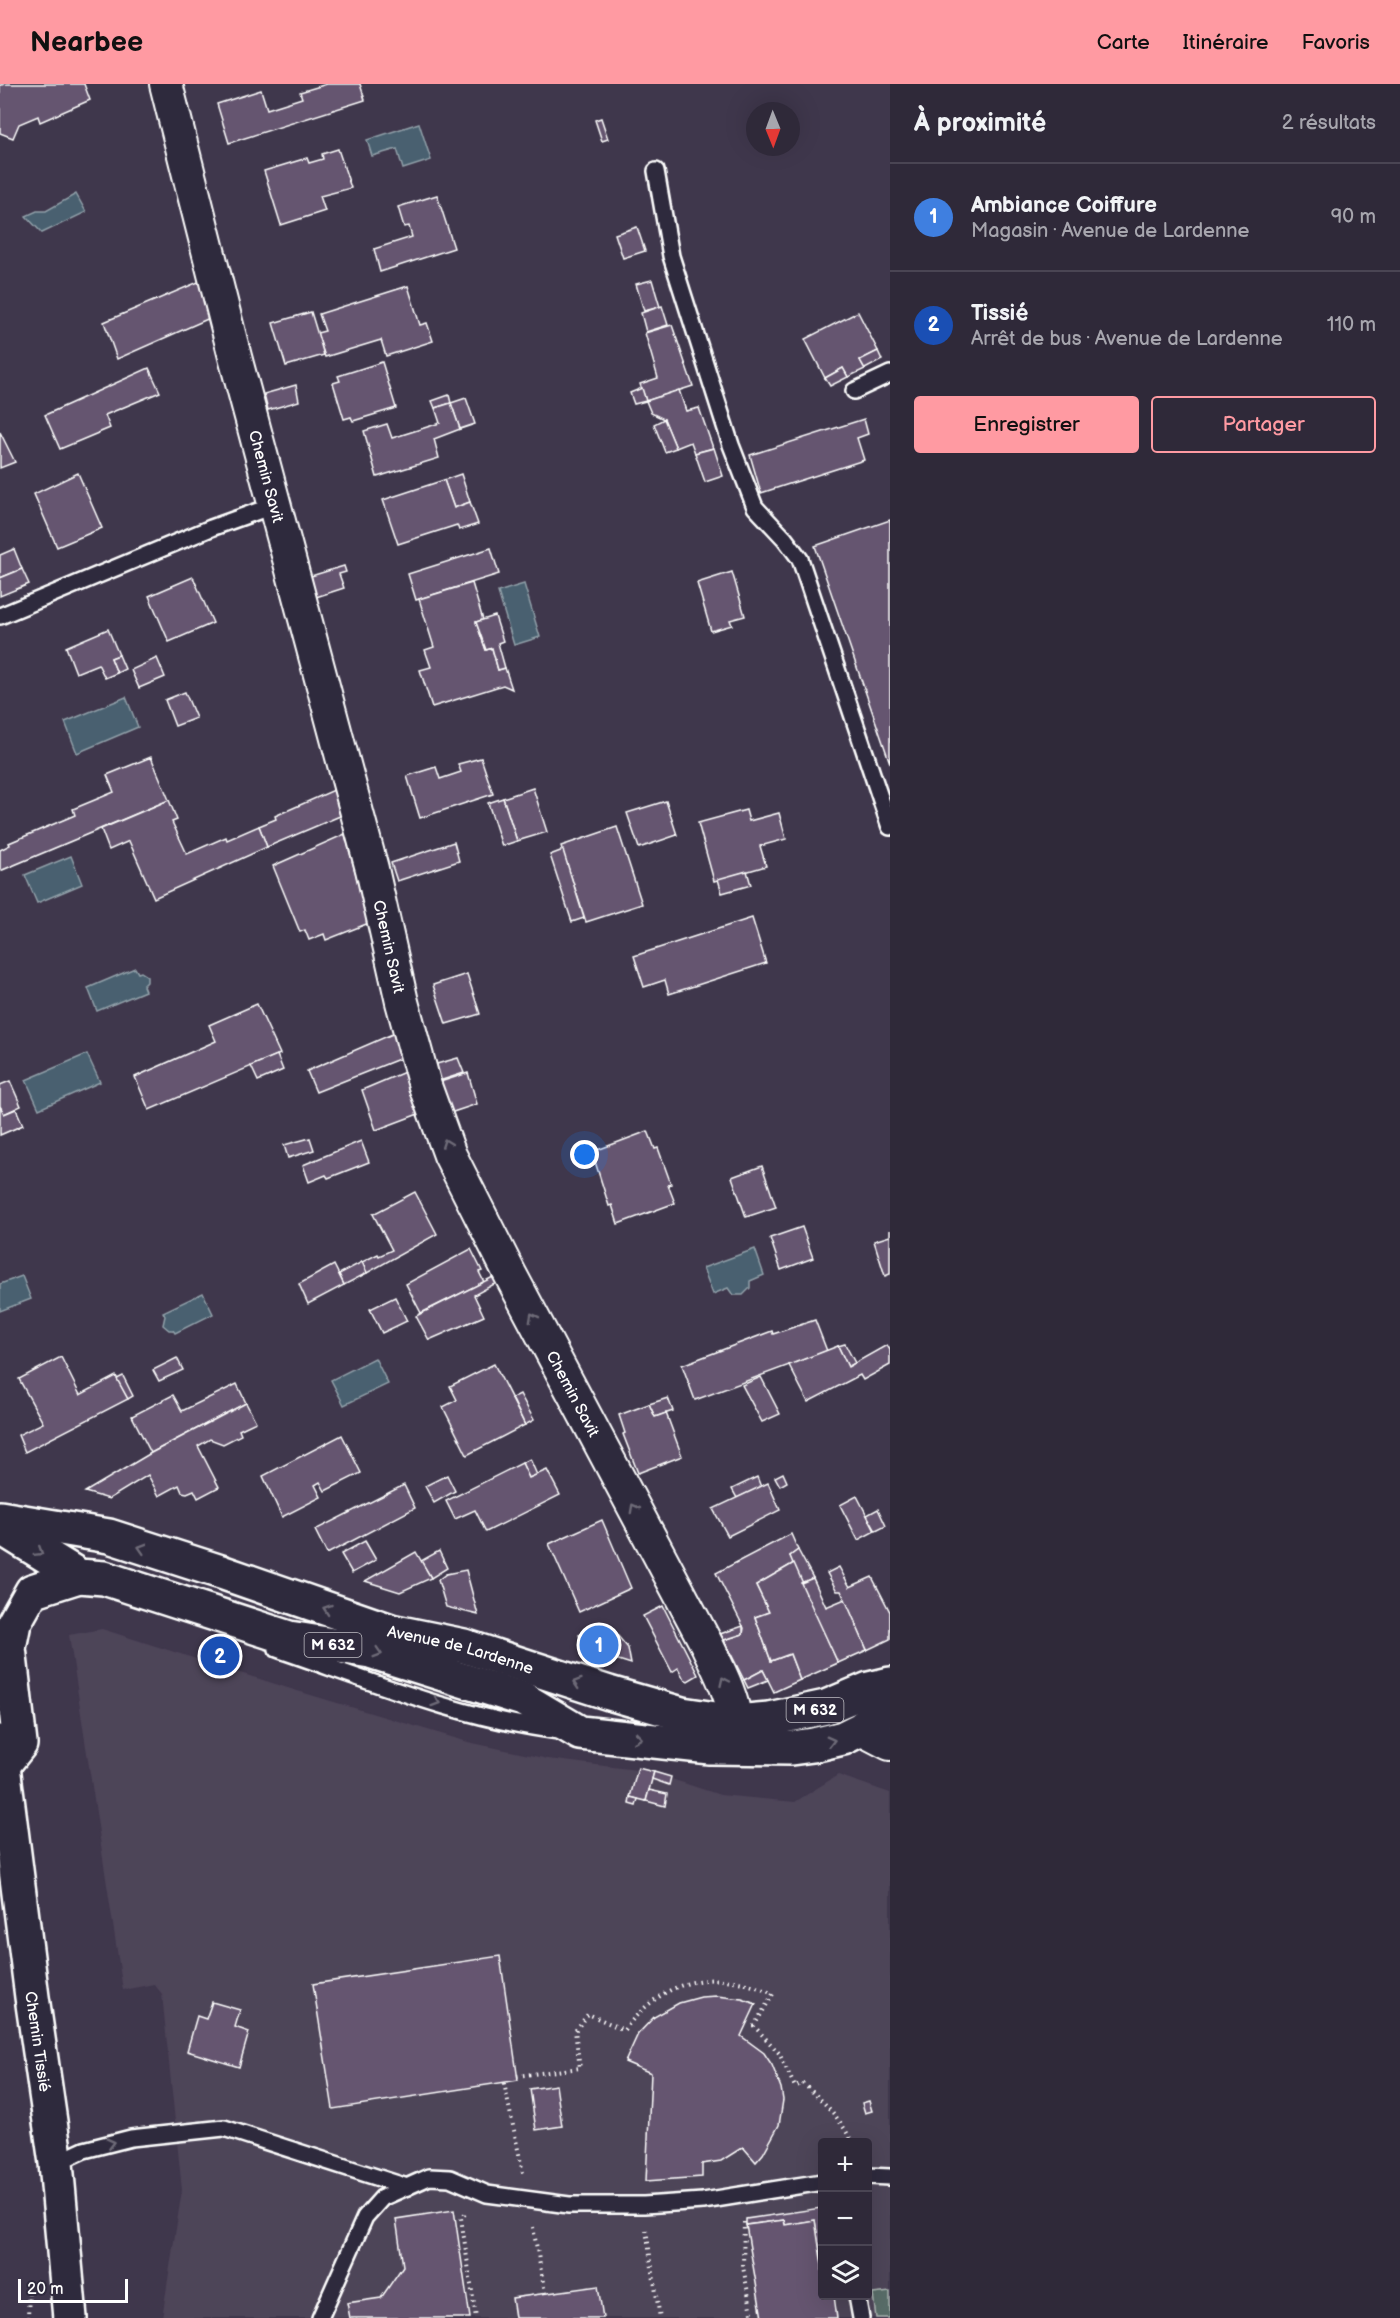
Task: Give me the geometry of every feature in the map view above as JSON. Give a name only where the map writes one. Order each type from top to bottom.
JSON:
[{"type":"main road","name":"Avenue de Lardenne","points":[[0,1518],[109,1536],[391,1631],[464,1646],[609,1694],[682,1714],[736,1722],[796,1715],[826,1707],[869,1689],[890,1684]]},
{"type":"main road","name":"Avenue de Lardenne","points":[[0,1527],[87,1584],[104,1578],[289,1638],[370,1651],[524,1699],[579,1733],[710,1747],[791,1748],[843,1738],[861,1729],[890,1706]]},
{"type":"main road","name":"Chemin Tissié","points":[[70,2318],[56,2163],[32,1998],[2,1753],[20,1744],[9,1648],[14,1623],[32,1591],[87,1584]]},
{"type":"street","name":"Chemin Savit","points":[[166,84],[372,869],[402,1002],[426,1086],[450,1155],[510,1274],[707,1645],[728,1688],[734,1704],[736,1722]]},
{"type":"street","points":[[710,1747],[736,1722]]},
{"type":"street","points":[[861,1729],[890,1744]]},
{"type":"lane","points":[[656,171],[671,256],[731,445],[755,507],[785,539],[800,560],[890,827]]},
{"type":"lane","points":[[854,391],[890,374]]},
{"type":"lane","points":[[0,616],[211,528],[275,505]]},
{"type":"lane","name":"Avenue de Lardenne","points":[[162,1613],[458,1710],[539,1728],[579,1733]]},
{"type":"lane","points":[[56,2163],[93,2147],[131,2138],[224,2128],[407,2187]]},
{"type":"lane","points":[[872,2176],[890,2177]]},
{"type":"lane","points":[[320,2318],[365,2217],[382,2198],[429,2177],[450,2178],[487,2194],[569,2205],[644,2205],[703,2201],[818,2183]]},
{"type":"lane","points":[[858,2300],[861,2318]]},
{"type":"path","points":[[517,2076],[580,2068],[574,2031],[588,2014],[624,2030],[638,2013],[654,1999],[672,1988],[713,1979],[734,1980],[754,1985],[773,1994],[754,2026],[779,2053],[795,2087],[802,2083],[820,2098],[835,2115],[849,2138]]},
{"type":"path","points":[[753,2318],[743,2267],[744,2218],[749,2215],[758,2193]]},
{"type":"path","points":[[644,2205],[660,2318]]},
{"type":"path","points":[[461,2218],[476,2318]]},
{"type":"shaded area","points":[[102,1629],[468,1742],[548,1759],[637,1770],[638,1768],[720,1795],[795,1802],[838,1775],[890,1793],[890,2318],[162,2318],[182,2190],[162,1994],[154,1984],[123,1990],[69,1635]]},
{"type":"green space","points":[[890,2292],[890,2318],[876,2318],[873,2294]]},
{"type":"water","points":[[419,123],[431,160],[403,169],[397,149],[372,156],[367,140]]},
{"type":"water","points":[[76,194],[86,212],[42,233],[26,216],[37,211],[46,211]]},
{"type":"water","points":[[524,584],[540,637],[514,645],[498,592]]},
{"type":"water","points":[[126,697],[138,727],[77,753],[65,722]]},
{"type":"water","points":[[71,856],[82,884],[37,903],[25,875]]},
{"type":"water","points":[[135,968],[138,973],[141,972],[147,976],[147,982],[143,986],[145,991],[97,1011],[88,988]]},
{"type":"water","points":[[87,1054],[100,1082],[39,1109],[26,1080]]},
{"type":"water","points":[[755,1249],[764,1275],[750,1281],[750,1288],[743,1295],[733,1295],[728,1288],[713,1294],[703,1268]]},
{"type":"water","points":[[22,1276],[31,1299],[0,1311],[0,1284]]},
{"type":"water","points":[[203,1293],[213,1314],[175,1333],[163,1325],[165,1316],[163,1312]]},
{"type":"water","points":[[375,1358],[388,1384],[344,1405],[331,1380]]},
{"type":"building","points":[[84,84],[90,100],[40,122],[38,116],[19,124],[13,138],[0,133],[0,85]]},
{"type":"building","points":[[327,84],[360,84],[365,100],[229,143],[217,104],[261,90],[267,109],[302,98],[300,92]]},
{"type":"building","points":[[601,118],[608,139],[602,141],[595,120]]},
{"type":"building","points":[[338,149],[351,188],[320,196],[325,211],[281,225],[264,171],[307,158],[309,163],[323,159],[322,154]]},
{"type":"building","points":[[437,195],[454,248],[380,272],[374,249],[412,237],[409,226],[404,227],[398,207]]},
{"type":"building","points":[[637,227],[645,251],[623,258],[615,234]]},
{"type":"building","points":[[203,280],[212,317],[117,359],[104,322]]},
{"type":"building","points":[[652,280],[660,307],[644,311],[636,284]]},
{"type":"building","points":[[408,286],[420,325],[427,323],[433,341],[386,356],[381,340],[325,357],[317,333],[325,331],[319,314]]},
{"type":"building","points":[[662,306],[668,325],[646,332],[641,313]]},
{"type":"building","points":[[311,312],[324,355],[286,366],[273,323]]},
{"type":"building","points":[[858,312],[878,351],[860,360],[865,369],[848,377],[843,368],[825,378],[805,339]]},
{"type":"building","points":[[672,325],[693,386],[646,401],[640,384],[658,378],[645,333]]},
{"type":"building","points":[[878,351],[882,360],[865,369],[860,360]]},
{"type":"building","points":[[382,362],[396,408],[353,421],[351,417],[344,419],[333,383],[340,381],[338,376]]},
{"type":"building","points":[[149,368],[160,392],[105,415],[110,428],[60,449],[45,415]]},
{"type":"building","points":[[843,368],[848,377],[830,386],[825,378]]},
{"type":"building","points":[[296,385],[299,401],[268,410],[264,394]]},
{"type":"building","points":[[642,388],[646,401],[634,404],[630,393]]},
{"type":"building","points":[[679,390],[686,411],[699,408],[713,448],[695,453],[691,442],[676,448],[664,419],[651,413],[646,401]]},
{"type":"building","points":[[449,395],[451,403],[435,408],[432,401]]},
{"type":"building","points":[[466,398],[475,424],[460,429],[451,403]]},
{"type":"building","points":[[451,403],[460,429],[434,439],[439,458],[377,477],[364,431],[387,424],[392,438],[440,423],[435,408]]},
{"type":"building","points":[[664,419],[676,448],[665,452],[654,424]]},
{"type":"building","points":[[864,419],[868,434],[857,438],[864,460],[761,493],[750,455]]},
{"type":"building","points":[[0,432],[15,462],[0,468]]},
{"type":"building","points":[[714,448],[723,476],[705,482],[695,453]]},
{"type":"building","points":[[78,473],[102,528],[57,547],[34,494]]},
{"type":"building","points":[[461,474],[470,502],[454,508],[444,480]]},
{"type":"building","points":[[444,480],[454,508],[470,502],[478,524],[459,530],[457,525],[398,544],[383,500]]},
{"type":"building","points":[[890,520],[890,763],[815,546]]},
{"type":"building","points":[[491,548],[499,574],[416,600],[408,574]]},
{"type":"building","points":[[14,549],[22,569],[0,578],[0,555]]},
{"type":"building","points":[[344,566],[346,572],[339,574],[344,588],[316,597],[311,576]]},
{"type":"building","points":[[22,569],[29,584],[0,596],[0,578]]},
{"type":"building","points":[[732,572],[745,616],[730,620],[732,625],[711,631],[697,583]]},
{"type":"building","points":[[193,577],[213,623],[169,642],[149,596]]},
{"type":"building","points":[[472,583],[483,620],[476,622],[486,650],[492,648],[498,670],[505,668],[512,689],[503,685],[432,707],[420,670],[431,667],[425,650],[434,647],[419,599]]},
{"type":"building","points":[[495,616],[503,641],[498,643],[505,668],[498,670],[492,648],[486,650],[476,622]]},
{"type":"building","points":[[108,629],[119,655],[111,658],[117,673],[105,678],[98,664],[76,673],[66,647]]},
{"type":"building","points":[[119,655],[125,669],[117,673],[111,658]]},
{"type":"building","points":[[157,658],[165,677],[139,688],[131,670]]},
{"type":"building","points":[[185,692],[196,718],[175,726],[165,700]]},
{"type":"building","points":[[151,757],[169,800],[0,871],[0,850],[10,845],[9,843],[75,815],[73,809],[114,792],[107,775]]},
{"type":"building","points":[[481,758],[493,794],[420,818],[407,776],[436,767],[440,779],[461,772],[458,764]]},
{"type":"building","points":[[533,788],[547,832],[517,841],[503,798]]},
{"type":"building","points":[[334,790],[340,816],[267,847],[259,826],[276,819],[275,816]]},
{"type":"building","points":[[503,798],[517,841],[502,846],[488,803]]},
{"type":"building","points":[[169,800],[177,820],[172,822],[187,854],[259,826],[267,847],[154,898],[129,841],[109,850],[101,829]]},
{"type":"building","points":[[666,801],[677,835],[639,848],[627,813]]},
{"type":"building","points":[[746,810],[749,821],[779,813],[786,839],[760,846],[766,866],[714,881],[698,823]]},
{"type":"building","points":[[617,827],[642,904],[586,922],[561,846]]},
{"type":"building","points":[[345,834],[369,923],[326,940],[324,934],[309,940],[305,930],[300,932],[273,866]]},
{"type":"building","points":[[454,842],[459,861],[397,881],[391,863]]},
{"type":"building","points":[[563,850],[584,918],[572,922],[550,855]]},
{"type":"building","points":[[747,871],[751,885],[722,893],[718,879]]},
{"type":"building","points":[[752,918],[766,963],[669,994],[665,980],[644,987],[634,956]]},
{"type":"building","points":[[467,974],[480,1014],[446,1024],[433,985]]},
{"type":"building","points":[[257,1004],[280,1054],[149,1110],[135,1077],[216,1041],[209,1025]]},
{"type":"building","points":[[397,1032],[404,1057],[316,1092],[307,1071]]},
{"type":"building","points":[[277,1055],[283,1070],[258,1081],[251,1066]]},
{"type":"building","points":[[458,1058],[464,1073],[436,1082],[433,1065]]},
{"type":"building","points":[[407,1071],[421,1113],[376,1130],[362,1090]]},
{"type":"building","points":[[468,1073],[477,1104],[450,1113],[437,1083]]},
{"type":"building","points":[[10,1081],[21,1106],[4,1114],[0,1106],[0,1085]]},
{"type":"building","points":[[0,1106],[4,1114],[16,1109],[23,1125],[0,1135]]},
{"type":"building","points":[[648,1131],[655,1149],[658,1148],[675,1203],[618,1224],[612,1205],[609,1206],[592,1152]]},
{"type":"building","points":[[310,1138],[314,1150],[288,1158],[284,1145]]},
{"type":"building","points":[[361,1141],[369,1162],[328,1178],[326,1175],[309,1182],[303,1165]]},
{"type":"building","points":[[762,1166],[776,1207],[746,1217],[732,1177]]},
{"type":"building","points":[[415,1192],[437,1234],[367,1273],[362,1262],[392,1250],[373,1214]]},
{"type":"building","points":[[802,1227],[813,1258],[781,1270],[770,1238]]},
{"type":"building","points":[[890,1236],[890,1274],[885,1276],[874,1241]]},
{"type":"building","points":[[471,1249],[482,1271],[479,1272],[484,1282],[421,1313],[406,1284]]},
{"type":"building","points":[[362,1262],[367,1273],[344,1285],[339,1274]]},
{"type":"building","points":[[334,1265],[344,1285],[308,1304],[299,1284]]},
{"type":"building","points":[[497,1275],[500,1281],[474,1295],[484,1316],[429,1340],[416,1316]]},
{"type":"building","points":[[395,1297],[407,1321],[382,1333],[370,1309]]},
{"type":"building","points":[[815,1320],[827,1351],[695,1400],[682,1365],[772,1331],[773,1334]]},
{"type":"building","points":[[845,1344],[855,1363],[848,1367],[838,1346]]},
{"type":"building","points":[[887,1345],[890,1350],[890,1365],[863,1380],[860,1375],[808,1402],[789,1365],[838,1346],[848,1367]]},
{"type":"building","points":[[61,1357],[80,1395],[116,1376],[128,1399],[25,1452],[18,1435],[43,1423],[19,1379]]},
{"type":"building","points":[[177,1358],[183,1370],[159,1381],[153,1370]]},
{"type":"building","points":[[494,1364],[525,1425],[467,1455],[443,1407],[457,1400],[450,1386]]},
{"type":"building","points":[[123,1376],[133,1396],[128,1399],[117,1379]]},
{"type":"building","points":[[761,1377],[780,1414],[762,1422],[742,1385]]},
{"type":"building","points":[[237,1384],[246,1403],[151,1453],[132,1416],[173,1395],[182,1411]]},
{"type":"building","points":[[520,1394],[534,1420],[525,1425],[512,1398]]},
{"type":"building","points":[[668,1398],[673,1411],[655,1417],[649,1404]]},
{"type":"building","points":[[246,1403],[256,1422],[239,1430],[241,1435],[223,1444],[210,1439],[198,1446],[219,1487],[198,1498],[194,1490],[187,1493],[182,1492],[179,1485],[159,1496],[148,1475],[109,1499],[85,1492],[151,1453]]},
{"type":"building","points":[[649,1404],[655,1417],[666,1413],[682,1456],[638,1473],[623,1434],[625,1433],[619,1415]]},
{"type":"building","points":[[342,1435],[361,1473],[325,1491],[320,1482],[315,1485],[321,1497],[282,1517],[263,1476]]},
{"type":"building","points":[[530,1459],[537,1475],[529,1478],[522,1463]]},
{"type":"building","points":[[522,1463],[529,1478],[547,1470],[560,1495],[486,1532],[475,1510],[455,1519],[446,1501]]},
{"type":"building","points":[[783,1473],[787,1482],[780,1486],[775,1477]]},
{"type":"building","points":[[447,1475],[455,1491],[434,1503],[425,1486]]},
{"type":"building","points":[[757,1477],[761,1487],[737,1498],[732,1489]]},
{"type":"building","points":[[768,1483],[780,1510],[728,1536],[713,1509]]},
{"type":"building","points":[[404,1485],[415,1508],[327,1554],[315,1530]]},
{"type":"building","points":[[857,1496],[875,1531],[858,1540],[840,1505]]},
{"type":"building","points":[[878,1509],[886,1526],[876,1531],[867,1515]]},
{"type":"building","points":[[602,1520],[631,1588],[579,1612],[549,1544]]},
{"type":"building","points":[[791,1534],[798,1550],[790,1556],[794,1563],[756,1585],[769,1612],[755,1617],[771,1661],[790,1654],[800,1680],[774,1692],[763,1670],[744,1680],[724,1640],[743,1634],[744,1628],[716,1573]]},
{"type":"building","points":[[365,1541],[376,1560],[352,1573],[341,1554]]},
{"type":"building","points":[[798,1550],[813,1578],[801,1583],[790,1556]]},
{"type":"building","points":[[439,1551],[447,1568],[431,1578],[421,1561]]},
{"type":"building","points":[[416,1552],[431,1578],[400,1592],[365,1581]]},
{"type":"building","points":[[794,1563],[838,1663],[800,1680],[790,1654],[771,1661],[755,1617],[769,1612],[756,1585]]},
{"type":"building","points":[[839,1567],[850,1587],[872,1577],[890,1612],[890,1639],[867,1650],[841,1591],[837,1591],[827,1573]]},
{"type":"building","points":[[466,1570],[478,1615],[446,1607],[438,1580],[446,1574]]},
{"type":"building","points":[[813,1578],[826,1607],[845,1599],[867,1650],[838,1663],[801,1583]]},
{"type":"building","points":[[663,1606],[698,1675],[688,1681],[684,1679],[678,1668],[672,1672],[643,1616]]},
{"type":"building","points":[[607,1623],[628,1648],[631,1664],[606,1656],[580,1638],[579,1635]]},
{"type":"building","points":[[743,1626],[743,1634],[724,1640],[720,1634]]},
{"type":"building","points":[[763,1670],[768,1680],[748,1688],[744,1680]]},
{"type":"building","points":[[638,1768],[654,1772],[646,1801],[630,1797]]},
{"type":"building","points":[[654,1772],[671,1777],[669,1785],[652,1779]]},
{"type":"building","points":[[649,1790],[667,1794],[665,1806],[646,1801]]},
{"type":"building","points":[[630,1797],[638,1799],[636,1806],[629,1804]]},
{"type":"building","points":[[500,1956],[518,2080],[333,2109],[313,1984]]},
{"type":"building","points":[[701,1997],[742,1999],[756,2004],[741,2036],[764,2053],[772,2065],[783,2100],[779,2125],[756,2162],[743,2147],[721,2161],[702,2164],[702,2177],[646,2181],[651,2073],[625,2062],[638,2034],[654,2017],[679,2003]]},
{"type":"building","points":[[212,2002],[240,2010],[235,2027],[249,2032],[239,2067],[187,2051],[197,2016],[206,2019]]},
{"type":"building","points":[[556,2085],[562,2126],[536,2130],[530,2089]]},
{"type":"building","points":[[869,2101],[872,2111],[865,2113],[862,2103]]},
{"type":"building","points":[[818,2208],[818,2240],[815,2220],[785,2225],[784,2220],[746,2225],[746,2219]]},
{"type":"building","points":[[454,2210],[470,2318],[350,2318],[347,2303],[381,2298],[403,2266],[396,2219]]},
{"type":"building","points":[[784,2220],[785,2225],[815,2220],[818,2240],[818,2300],[835,2300],[837,2318],[762,2318],[746,2225]]},
{"type":"building","points":[[598,2286],[603,2318],[515,2318],[512,2298]]},
{"type":"place","name":"Ambiance Coiffure","points":[[599,1645]]},
{"type":"place","name":"Tissié","points":[[220,1656]]}]
